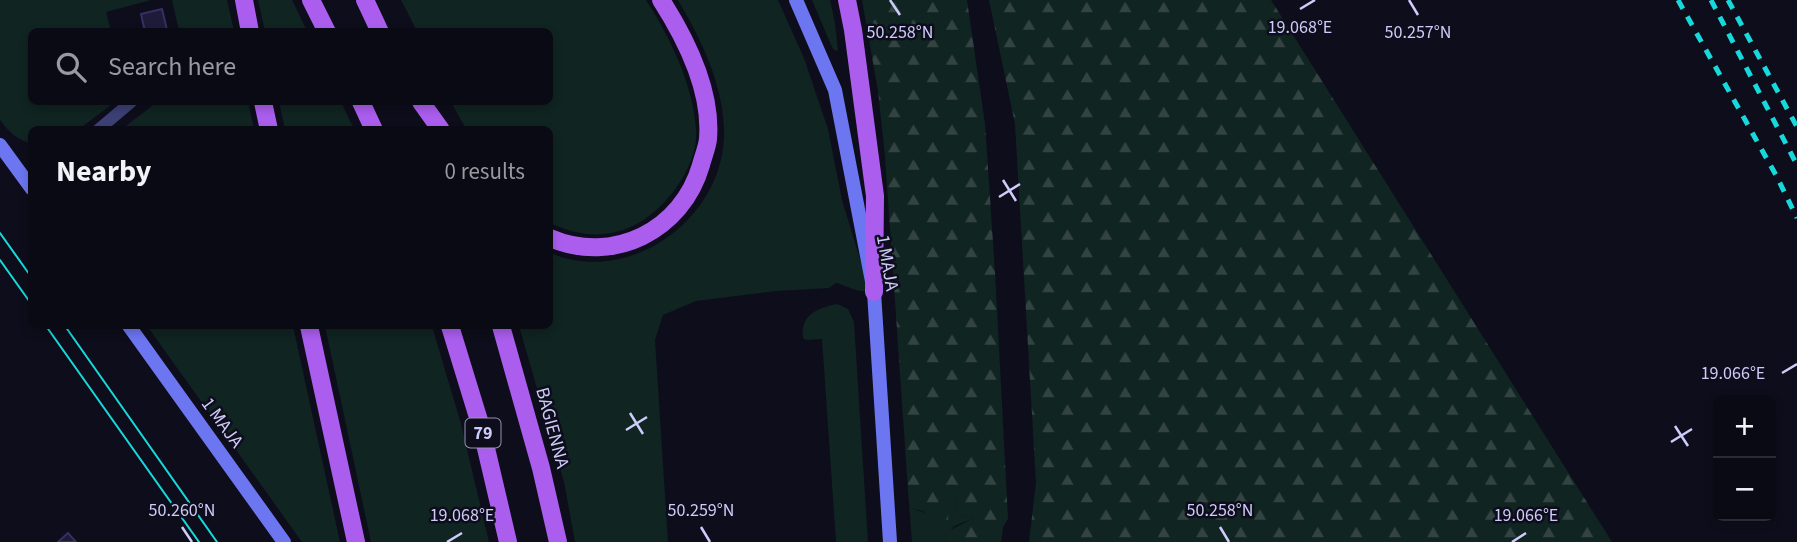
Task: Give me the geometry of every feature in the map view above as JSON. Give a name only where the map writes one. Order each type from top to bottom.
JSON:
[{"type":"main road","points":[[244,0],[249,28]]},
{"type":"main road","points":[[311,0],[325,28]]},
{"type":"main road","points":[[365,0],[378,28]]},
{"type":"main road","points":[[553,239],[591,248],[626,244],[655,230],[683,205],[697,177],[708,141],[702,93],[688,50],[661,0]]},
{"type":"main road","points":[[847,0],[855,41],[875,196],[874,292]]},
{"type":"main road","points":[[264,105],[268,126]]},
{"type":"main road","points":[[362,105],[372,126]]},
{"type":"main road","points":[[414,105],[423,126]]},
{"type":"main road","points":[[423,105],[438,126]]},
{"type":"main road","points":[[310,329],[356,542]]},
{"type":"main road","name":"79","points":[[451,329],[481,427],[508,542]]},
{"type":"main road","name":"BAGIENNA","points":[[502,329],[541,468],[558,542]]},
{"type":"street","name":"1 MAJA","points":[[796,0],[835,90],[874,292],[890,542]]},
{"type":"street","points":[[0,145],[28,181]]},
{"type":"street","name":"1 MAJA","points":[[131,329],[284,542]]},
{"type":"lane","points":[[103,126],[127,105]]},
{"type":"green space","points":[[0,0],[151,0],[106,12],[110,28],[28,28],[28,105],[111,105],[83,126],[28,126],[28,142],[10,132],[0,120]]},
{"type":"green space","points":[[172,0],[227,0],[233,28],[178,28]]},
{"type":"green space","points":[[258,0],[292,0],[306,28],[264,28]]},
{"type":"green space","points":[[401,0],[646,0],[664,29],[690,95],[696,129],[695,145],[688,167],[676,188],[663,203],[635,225],[620,231],[586,234],[553,224],[553,126],[464,126],[453,105],[553,105],[553,28],[415,28]]},
{"type":"green space","points":[[678,0],[778,0],[804,58],[828,129],[842,200],[863,269],[866,291],[836,283],[829,288],[776,291],[696,301],[663,315],[655,340],[668,542],[575,542],[564,482],[520,329],[553,329],[553,254],[581,261],[612,260],[641,252],[668,237],[691,216],[709,191],[720,162],[723,113],[715,79],[695,30]]},
{"type":"green space","points":[[812,0],[830,0],[838,51],[831,45]]},
{"type":"green space","points":[[862,0],[967,0],[985,124],[995,272],[1008,519],[1003,527],[1001,542],[945,542],[948,531],[974,518],[957,515],[953,493],[950,497],[948,521],[944,524],[909,504],[885,156],[878,91]]},
{"type":"green space","points":[[989,0],[1271,0],[1612,542],[1029,542],[1036,483],[1015,124]]},
{"type":"green space","points":[[153,105],[249,105],[253,126],[126,126]]},
{"type":"green space","points":[[280,105],[342,105],[353,126],[284,126]]},
{"type":"green space","points":[[837,304],[848,309],[854,322],[868,542],[836,542],[822,339],[803,338],[804,324],[811,314]]},
{"type":"green space","points":[[149,329],[294,329],[340,542],[302,542]]},
{"type":"green space","points":[[326,329],[433,329],[461,424],[489,542],[371,542]]},
{"type":"green space","points":[[953,493],[957,515],[975,518],[952,528],[945,542],[912,542],[909,504],[912,508],[930,515]]},
{"type":"building","points":[[162,9],[167,28],[144,28],[141,14]]},
{"type":"building","points":[[68,533],[76,542],[58,542]]},
{"type":"tram line","points":[[0,233],[28,272]]},
{"type":"tram line","points":[[0,260],[28,299]]},
{"type":"tram line","points":[[48,329],[199,542]]},
{"type":"tram line","points":[[67,329],[217,542]]},
{"type":"railway","points":[[1678,0],[1797,218]]},
{"type":"railway","points":[[1711,0],[1797,165]]},
{"type":"railway","points":[[1728,0],[1797,127]]}]
